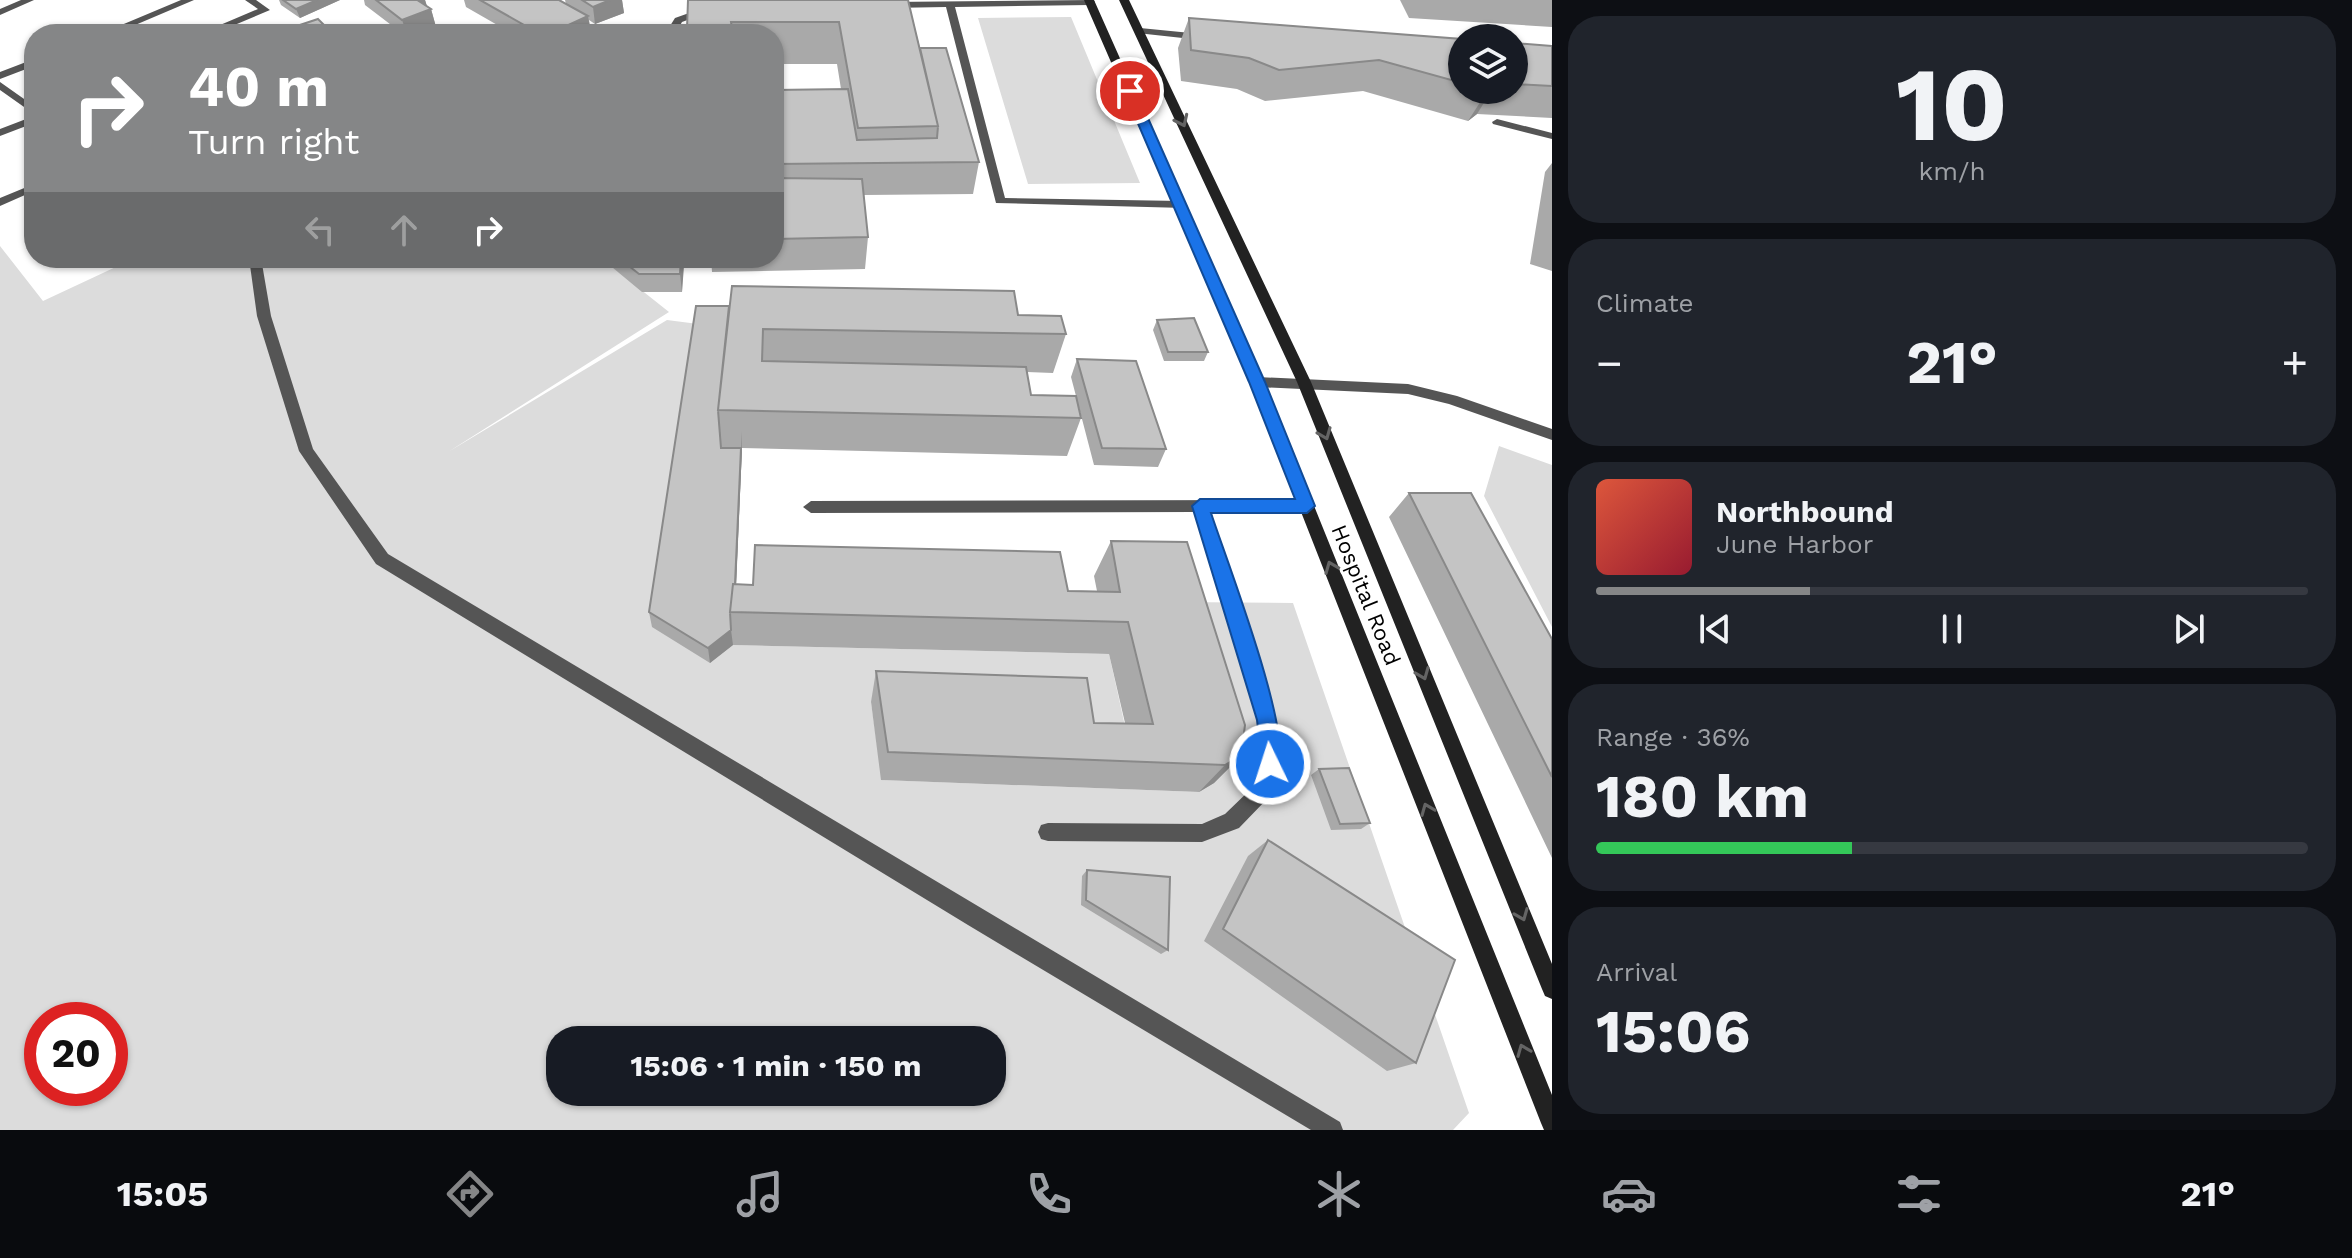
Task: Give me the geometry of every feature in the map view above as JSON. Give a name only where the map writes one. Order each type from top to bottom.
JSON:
[{"type":"main road","name":"Hospital Road","points":[[1124,0],[1304,382],[1552,989]]},
{"type":"main road","name":"Hospital Road","points":[[1090,1],[1257,382],[1552,1123]]},
{"type":"street","points":[[0,12],[29,0]]},
{"type":"street","points":[[130,24],[189,0]]},
{"type":"street","points":[[229,24],[265,10],[250,0]]},
{"type":"street","points":[[877,5],[1090,1]]},
{"type":"street","points":[[950,4],[1000,201],[1181,205]]},
{"type":"street","points":[[676,24],[678,20],[715,7]]},
{"type":"street","points":[[1140,31],[1216,38]]},
{"type":"street","points":[[0,76],[24,66]]},
{"type":"street","points":[[0,85],[24,103]]},
{"type":"street","points":[[1497,122],[1552,136]]},
{"type":"street","points":[[0,133],[24,123]]},
{"type":"street","points":[[0,202],[24,191]]},
{"type":"street","points":[[257,268],[264,316],[306,451],[382,559],[1332,1130]]},
{"type":"street","points":[[1257,382],[1408,389],[1452,400],[1552,435]]},
{"type":"street","points":[[1048,832],[1202,833],[1232,821],[1260,793],[1270,764],[1267,720],[1200,506]]},
{"type":"street","points":[[811,507],[1307,506]]},
{"type":"shaded area","points":[[1071,17],[1140,183],[1028,184],[978,18]]},
{"type":"shaded area","points":[[0,246],[43,301],[114,268],[614,268],[669,312],[448,452],[667,320],[698,324],[710,663],[733,645],[1109,654],[1131,753],[871,702],[882,780],[1199,792],[1174,602],[1293,603],[1469,1113],[1453,1130],[0,1130]]},
{"type":"shaded area","points":[[1499,446],[1552,465],[1552,627],[1484,496]]},
{"type":"building","points":[[283,0],[317,0],[296,9]]},
{"type":"building","points":[[376,0],[421,0],[431,9],[402,20]]},
{"type":"building","points":[[480,0],[559,0],[588,16],[571,24],[522,24]]},
{"type":"building","points":[[582,0],[610,0],[593,7]]},
{"type":"building","points":[[688,0],[908,0],[938,126],[858,128],[839,22],[687,24]]},
{"type":"building","points":[[1189,18],[1448,38],[1448,79],[1379,60],[1279,70],[1249,58],[1191,50]]},
{"type":"building","points":[[318,19],[323,24],[303,24]]},
{"type":"building","points":[[1528,44],[1552,46],[1552,86],[1528,85]]},
{"type":"building","points":[[920,48],[946,48],[979,162],[784,164],[784,90],[848,89],[857,140],[937,138],[938,126]]},
{"type":"building","points":[[784,178],[862,179],[868,237],[784,239]]},
{"type":"building","points":[[632,268],[680,268],[680,274],[639,274]]},
{"type":"building","points":[[732,286],[1014,291],[1018,315],[1061,316],[1066,334],[763,329],[762,361],[1026,367],[1031,395],[1076,396],[1081,418],[718,410]]},
{"type":"building","points":[[696,306],[729,306],[718,410],[721,448],[741,448],[731,630],[708,648],[649,612]]},
{"type":"building","points":[[1194,318],[1208,352],[1168,352],[1157,320]]},
{"type":"building","points":[[1077,359],[1136,361],[1166,449],[1102,448]]},
{"type":"building","points":[[1409,493],[1471,493],[1552,639],[1552,777]]},
{"type":"building","points":[[1111,541],[1187,542],[1245,725],[1241,756],[1225,765],[888,752],[876,671],[1087,678],[1094,723],[1153,724],[1128,622],[730,612],[733,584],[753,585],[755,545],[1060,552],[1068,591],[1120,592]]},
{"type":"building","points":[[1349,768],[1370,823],[1340,824],[1319,769]]},
{"type":"building","points":[[1268,840],[1455,960],[1416,1063],[1223,929]]},
{"type":"building","points":[[1087,870],[1170,877],[1168,950],[1086,900]]},
{"type":"route","points":[[1130,91],[1257,382],[1307,506],[1200,506],[1267,720],[1270,764]]}]
